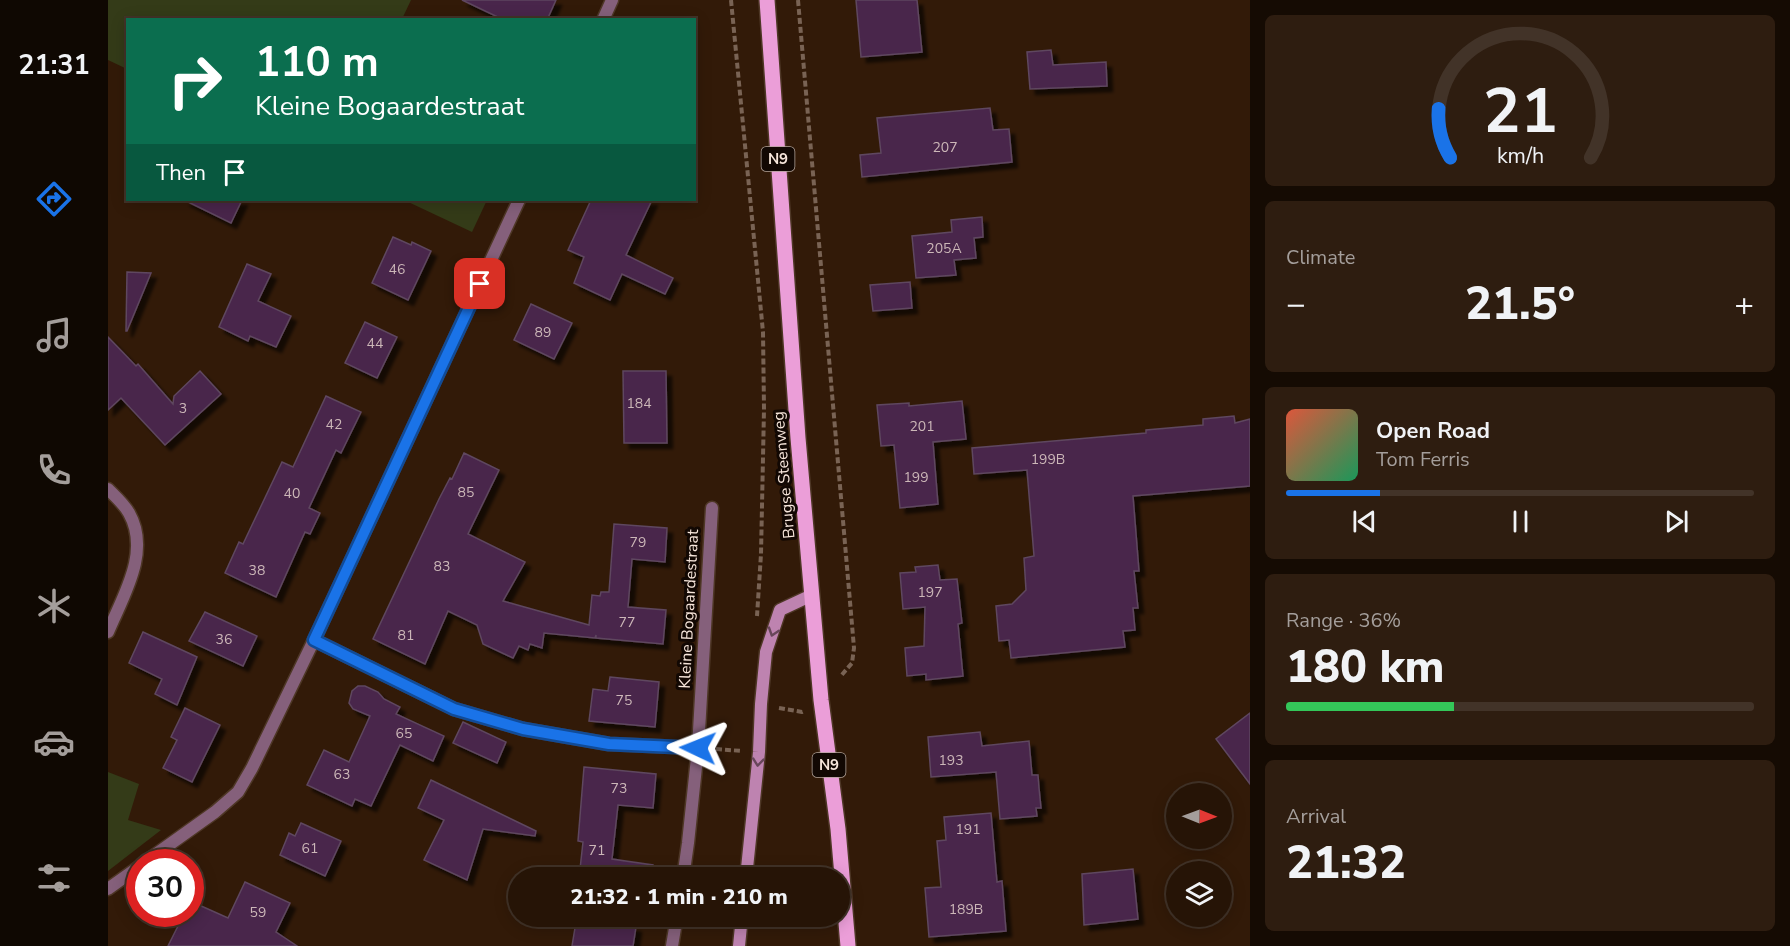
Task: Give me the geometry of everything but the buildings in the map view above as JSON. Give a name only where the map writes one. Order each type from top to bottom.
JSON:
[{"type":"main road","name":"Brugse Steenweg","points":[[767,0],[797,428],[821,700],[838,829],[848,946]]},
{"type":"main road","points":[[747,867],[766,652],[780,610],[812,595]]},
{"type":"main road","points":[[739,946],[741,927]]},
{"type":"street","points":[[604,18],[612,0]]},
{"type":"street","points":[[163,849],[215,812],[238,792],[252,768],[519,201]]},
{"type":"street","points":[[108,489],[129,514],[135,527],[138,543],[137,559],[132,575],[108,632]]},
{"type":"street","name":"Kleine Bogaardestraat","points":[[685,867],[698,748],[712,508]]},
{"type":"street","points":[[314,640],[454,709],[523,729],[609,744],[698,748]]},
{"type":"street","points":[[108,889],[126,876]]},
{"type":"street","points":[[672,946],[675,927]]},
{"type":"path","points":[[731,0],[763,332],[764,431],[757,623]]},
{"type":"path","points":[[761,704],[802,712],[821,700],[852,663],[854,648],[798,0]]},
{"type":"path","points":[[698,748],[759,752]]},
{"type":"green space","points":[[108,0],[411,0],[402,18],[126,18],[126,69],[108,60]]},
{"type":"green space","points":[[406,201],[487,201],[472,232]]},
{"type":"green space","points":[[108,772],[139,784],[128,820],[161,830],[136,849],[126,849],[126,857],[108,871]]},
{"type":"route","points":[[480,284],[314,640],[454,709],[523,729],[609,744],[698,748]]}]
